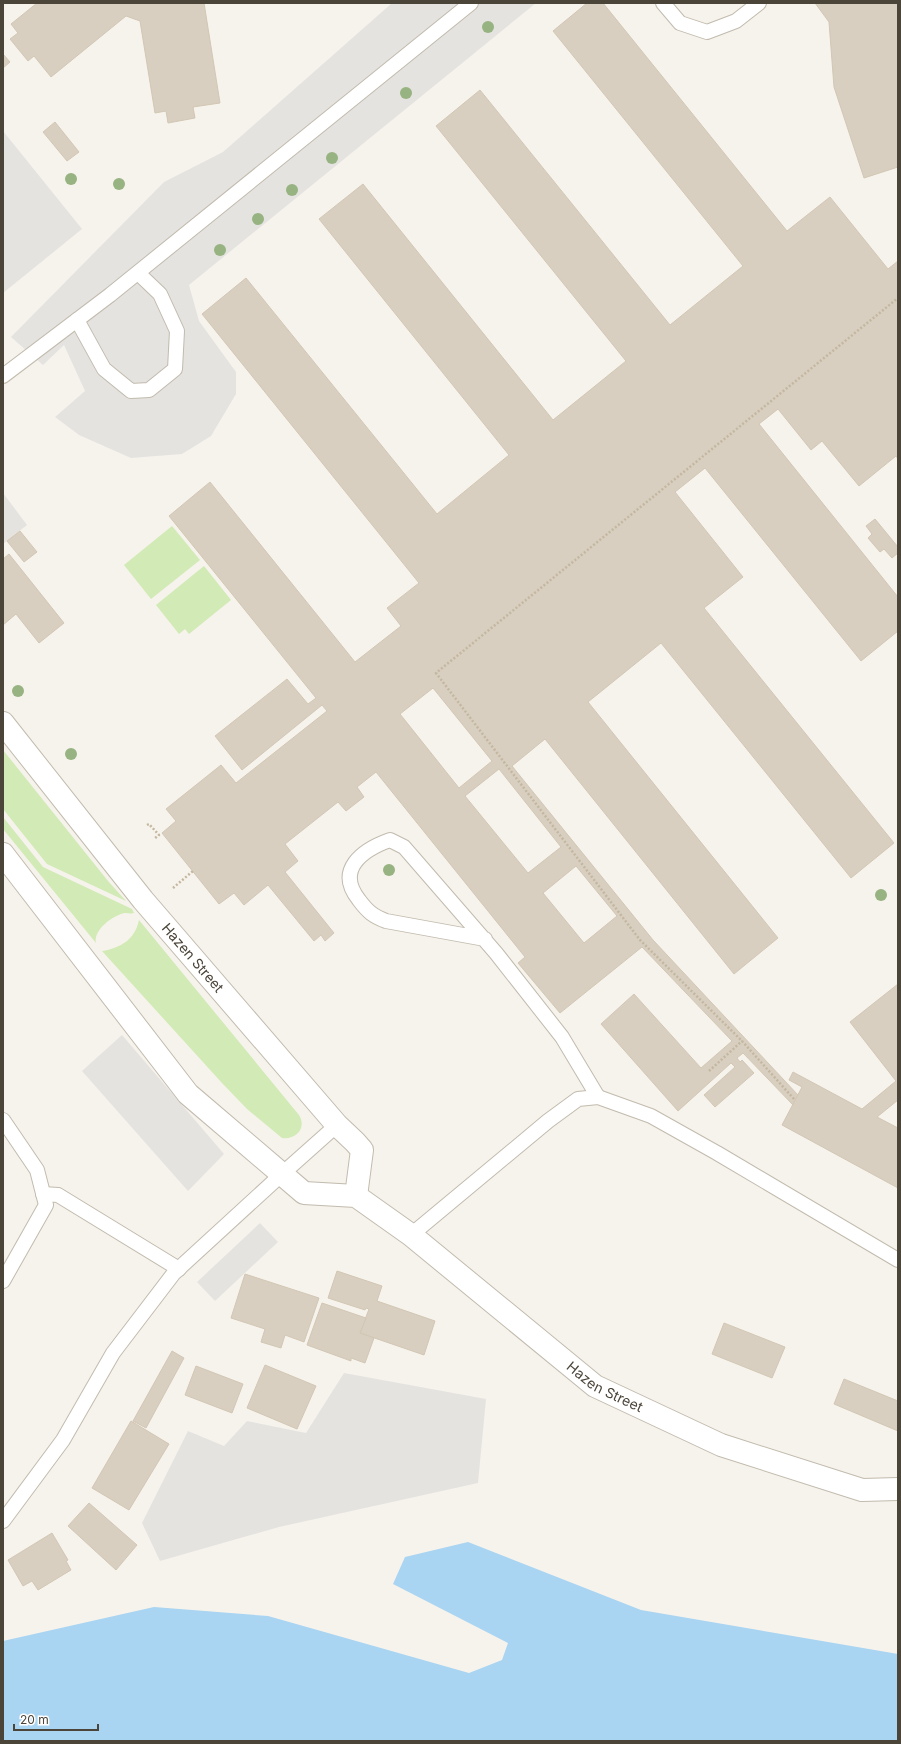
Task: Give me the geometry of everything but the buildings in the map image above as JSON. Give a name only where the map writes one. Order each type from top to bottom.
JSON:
[{"type":"street","name":"Hazen Street","points":[[3,724],[143,900],[337,1125],[362,1150],[356,1196],[411,1235],[595,1386],[721,1445],[862,1490],[898,1489]]},
{"type":"street","points":[[3,854],[188,1094],[304,1193],[356,1196]]},
{"type":"lane","points":[[3,376],[138,273],[471,3]]},
{"type":"lane","points":[[663,3],[680,23],[707,32],[736,21],[759,3]]},
{"type":"lane","points":[[77,320],[104,369],[131,391],[149,390],[175,369],[177,332],[160,294],[138,273]]},
{"type":"lane","points":[[485,939],[386,921],[373,916],[350,886],[350,870],[359,857],[378,845],[390,840],[404,847],[485,939],[562,1037],[598,1097]]},
{"type":"lane","points":[[411,1235],[560,1112],[578,1099],[598,1097],[652,1116],[898,1260]]},
{"type":"lane","points":[[3,1120],[37,1170],[46,1205],[4,1275]]},
{"type":"lane","points":[[3,1521],[63,1440],[113,1353],[179,1269],[337,1125]]},
{"type":"lane","points":[[43,1194],[58,1195],[179,1269]]},
{"type":"path","points":[[794,1099],[742,1041],[640,940],[436,673],[898,298]]},
{"type":"path","points":[[147,825],[149,824],[159,835],[154,839]]},
{"type":"path","points":[[172,888],[193,871]]},
{"type":"path","points":[[709,1071],[742,1041]]},
{"type":"green space","points":[[172,526],[200,560],[151,599],[124,565]]},
{"type":"green space","points":[[204,566],[231,600],[189,634],[185,629],[179,634],[156,605]]},
{"type":"green space","points":[[3,750],[108,881],[126,901],[47,864],[3,809]]},
{"type":"green space","points":[[3,817],[43,867],[132,909],[134,913],[120,914],[110,920],[101,928],[96,938],[96,943],[3,829]]},
{"type":"green space","points":[[139,920],[299,1115],[302,1124],[301,1129],[296,1135],[282,1138],[247,1109],[102,951],[115,948],[126,942],[134,933]]},
{"type":"shaded area","points":[[392,3],[536,3],[189,285],[199,321],[236,372],[236,394],[211,436],[182,454],[131,458],[79,435],[55,417],[85,391],[64,345],[43,365],[11,337],[164,182],[223,152]]},
{"type":"shaded area","points":[[3,131],[82,229],[3,293]]},
{"type":"shaded area","points":[[3,493],[27,525],[3,544]]},
{"type":"shaded area","points":[[122,1035],[224,1154],[188,1191],[82,1071]]},
{"type":"shaded area","points":[[260,1223],[278,1242],[215,1301],[197,1282]]},
{"type":"shaded area","points":[[344,1373],[486,1399],[478,1483],[279,1527],[160,1561],[142,1523],[188,1431],[224,1446],[247,1421],[306,1433]]},
{"type":"water","points":[[468,1542],[641,1610],[898,1654],[898,1741],[3,1741],[3,1641],[154,1607],[268,1616],[469,1673],[502,1660],[508,1643],[393,1584],[405,1557]]}]
